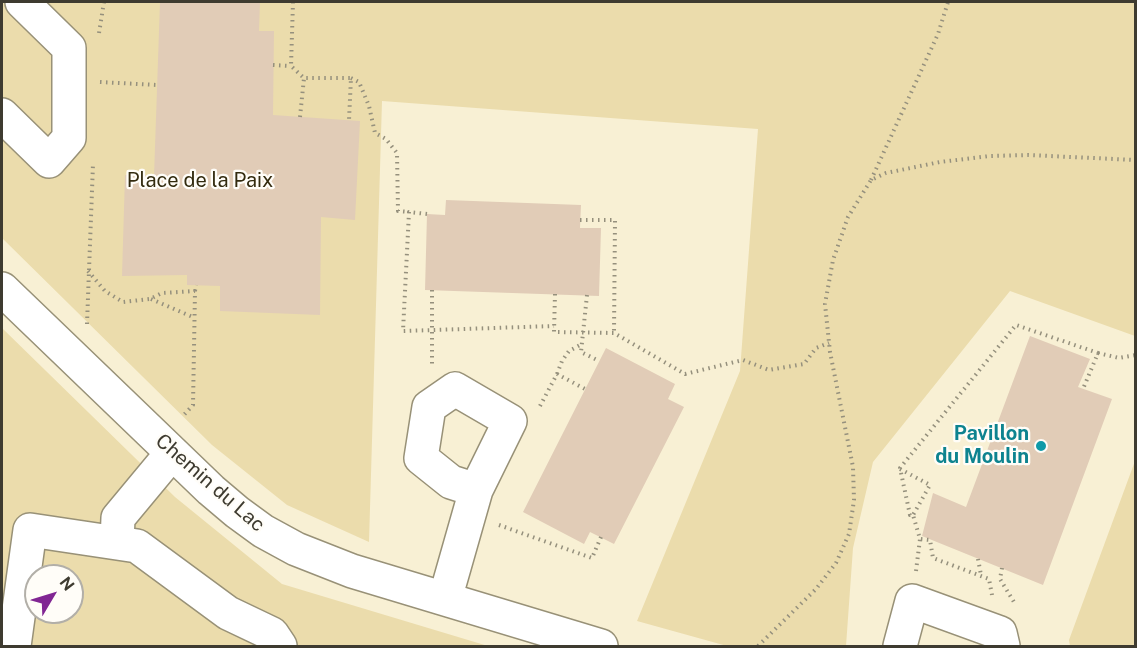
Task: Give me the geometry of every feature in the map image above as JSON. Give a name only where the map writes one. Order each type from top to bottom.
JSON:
[{"type":"street","points":[[2,115],[49,161],[69,138],[69,48],[22,2]]},
{"type":"street","name":"Chemin du Lac","points":[[2,289],[172,453],[237,512],[296,549],[352,571],[601,646]]},
{"type":"street","points":[[445,599],[476,490],[510,421],[455,390],[429,407],[421,458],[452,482],[476,490]]},
{"type":"street","points":[[117,543],[118,518],[172,453]]},
{"type":"street","points":[[14,646],[30,530],[137,546],[228,613],[272,634],[280,646]]},
{"type":"street","points":[[900,646],[912,601],[1002,640]]},
{"type":"path","points":[[99,35],[104,2]]},
{"type":"path","points":[[291,66],[293,2]]},
{"type":"path","points":[[758,646],[816,589],[836,562],[849,534],[854,500],[853,467],[829,343],[825,304],[833,260],[848,217],[871,180],[938,34],[948,2]]},
{"type":"path","points":[[273,65],[291,66],[304,78],[351,78],[359,82],[369,106],[375,133],[386,139],[397,153],[398,211],[427,214]]},
{"type":"path","points":[[300,117],[304,78]]},
{"type":"path","points":[[349,120],[351,78]]},
{"type":"path","points":[[96,90],[96,81],[157,85]]},
{"type":"path","points":[[86,330],[93,153]]},
{"type":"path","points":[[871,180],[886,173],[940,162],[990,156],[1028,155],[1136,160]]},
{"type":"path","points":[[409,212],[403,331],[554,326]]},
{"type":"path","points":[[580,220],[615,220],[614,333]]},
{"type":"path","points":[[88,270],[105,291],[123,302],[150,298],[162,293],[195,291]]},
{"type":"path","points":[[179,420],[193,405],[196,285]]},
{"type":"path","points":[[432,290],[433,404]]},
{"type":"path","points":[[555,294],[554,332],[614,333],[685,374],[743,360],[769,370],[804,364],[816,348],[829,343]]},
{"type":"path","points":[[587,296],[582,352],[599,362]]},
{"type":"path","points":[[150,298],[195,318]]},
{"type":"path","points":[[900,468],[1016,325],[1098,353],[1119,358],[1136,355]]},
{"type":"path","points":[[557,374],[569,351],[582,344]]},
{"type":"path","points":[[1083,389],[1098,353]]},
{"type":"path","points":[[900,468],[910,515],[913,515],[920,539],[930,540],[933,558],[989,579],[1002,640]]},
{"type":"path","points":[[900,468],[930,485],[913,515]]},
{"type":"path","points":[[490,522],[592,558],[601,537]]},
{"type":"path","points":[[978,559],[981,576]]},
{"type":"green space","name":"Place de la Paix","points":[[2,2],[1135,2],[1135,336],[1010,291],[873,462],[853,548],[846,646],[727,646],[637,621],[740,371],[758,129],[382,101],[369,542],[287,505],[212,445],[2,238]]},
{"type":"green space","points":[[2,328],[175,497],[282,584],[488,646],[2,646]]},
{"type":"green space","points":[[1135,461],[1135,646],[1070,646],[1069,640]]},
{"type":"building","points":[[160,2],[260,2],[259,31],[274,31],[273,115],[360,121],[355,220],[321,217],[320,315],[220,311],[220,286],[187,285],[187,275],[122,276],[125,175],[154,176]]},
{"type":"building","points":[[446,200],[581,205],[580,228],[601,228],[599,296],[425,290],[427,214],[445,215]]},
{"type":"building","name":"Pavillon du Moulin","points":[[1030,336],[1090,359],[1078,387],[1112,399],[1043,585],[922,536],[933,493],[966,507]]},
{"type":"building","points":[[606,348],[675,384],[668,399],[684,407],[614,544],[590,532],[584,544],[523,512]]},
{"type":"place","name":"Pavillon du Moulin","points":[[1041,446]]}]
